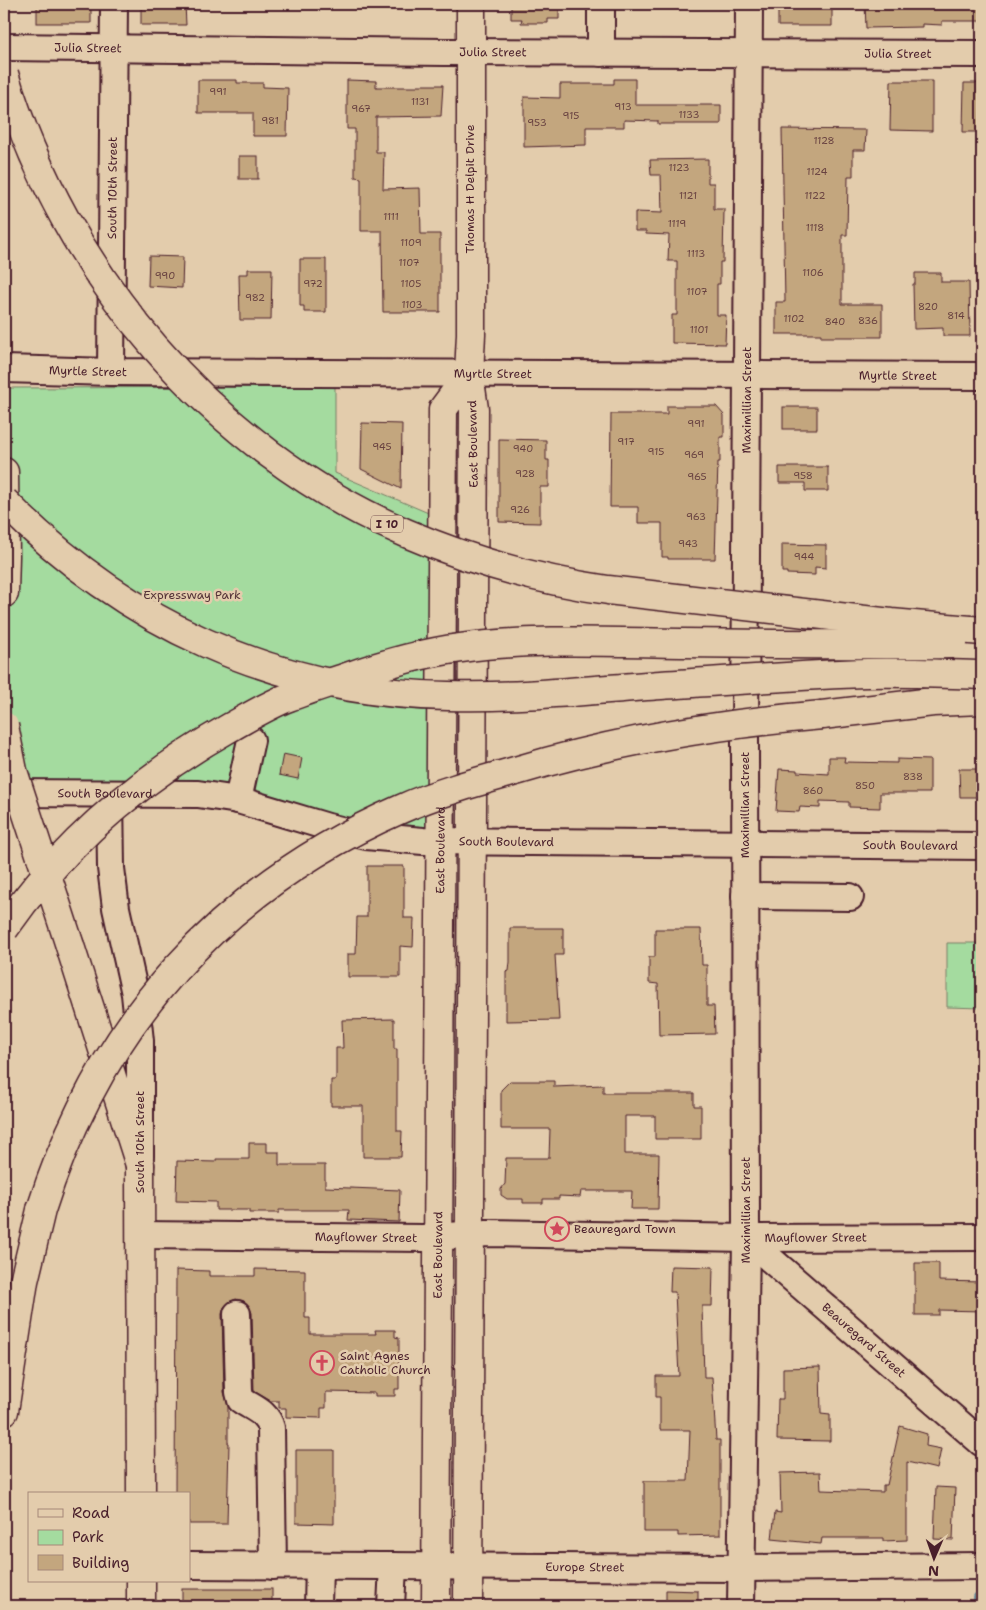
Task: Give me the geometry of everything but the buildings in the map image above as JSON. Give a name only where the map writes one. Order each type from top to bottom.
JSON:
[{"type":"main road","name":"Thomas H Delpit Drive","points":[[469,374],[471,4]]},
{"type":"main road","name":"I 10","points":[[4,74],[21,127],[52,195],[86,256],[128,314],[198,394],[282,462],[341,500],[405,533],[470,558],[504,569],[574,585],[891,623],[982,631]]},
{"type":"main road","name":"East Boulevard","points":[[436,1606],[443,409],[469,374]]},
{"type":"main road","name":"East Boulevard","points":[[468,1606],[474,409],[469,374]]},
{"type":"main road","points":[[4,472],[4,593]]},
{"type":"main road","points":[[4,501],[51,546],[80,569],[147,614],[202,642],[239,656],[306,678],[340,685],[410,694],[480,697],[798,676],[903,673],[982,675]]},
{"type":"main road","points":[[4,929],[35,887],[60,858],[111,810],[161,771],[194,748],[288,697],[379,667],[459,648],[499,644],[623,642],[830,645],[982,644]]},
{"type":"main road","points":[[4,1410],[24,1281],[41,1210],[64,1146],[94,1082],[112,1052],[153,994],[201,942],[254,894],[283,873],[344,836],[402,808],[448,791],[539,764],[633,741],[736,724],[933,702],[982,700]]},
{"type":"main road","points":[[4,726],[13,771],[140,1165]]},
{"type":"main road","name":"South 10th Street","points":[[140,1165],[141,1492]]},
{"type":"main road","points":[[140,1606],[141,1582]]},
{"type":"street","name":"South 10th Street","points":[[111,372],[114,4]]},
{"type":"street","points":[[601,4],[601,53]]},
{"type":"street","name":"Maximillian Street","points":[[741,1606],[746,1238],[745,845],[749,4]]},
{"type":"street","name":"Julia Street","points":[[4,47],[601,53],[982,54]]},
{"type":"street","name":"Myrtle Street","points":[[4,369],[111,372],[982,376]]},
{"type":"street","points":[[238,800],[251,740]]},
{"type":"street","name":"South Boulevard","points":[[4,793],[198,794],[238,800],[328,827],[366,836],[413,840],[982,846]]},
{"type":"street","name":"South 10th Street","points":[[110,794],[111,868],[116,908],[135,994],[140,1040],[140,1165]]},
{"type":"street","points":[[745,896],[850,897]]},
{"type":"street","name":"Mayflower Street","points":[[141,1235],[437,1237],[488,1233],[746,1238],[982,1238]]},
{"type":"street","name":"Beauregard Street","points":[[746,1238],[982,1443]]},
{"type":"street","points":[[237,1314],[238,1392],[241,1400],[269,1419],[271,1428],[273,1566]]},
{"type":"street","name":"Europe Street","points":[[190,1565],[741,1568],[982,1566]]},
{"type":"street","points":[[318,1606],[319,1566]]},
{"type":"street","points":[[391,1606],[393,1566]]},
{"type":"green space","name":"Expressway Park","points":[[335,387],[335,473],[433,515],[427,826],[418,828],[4,784],[4,388]]},
{"type":"green space","points":[[947,943],[982,943],[982,1008],[947,1007]]},
{"type":"waterway","points":[[973,1606],[976,1596]]},
{"type":"place","name":"Beauregard Town","points":[[557,1229]]},
{"type":"place","name":"Saint Agnes Catholic Church","points":[[322,1363]]}]
